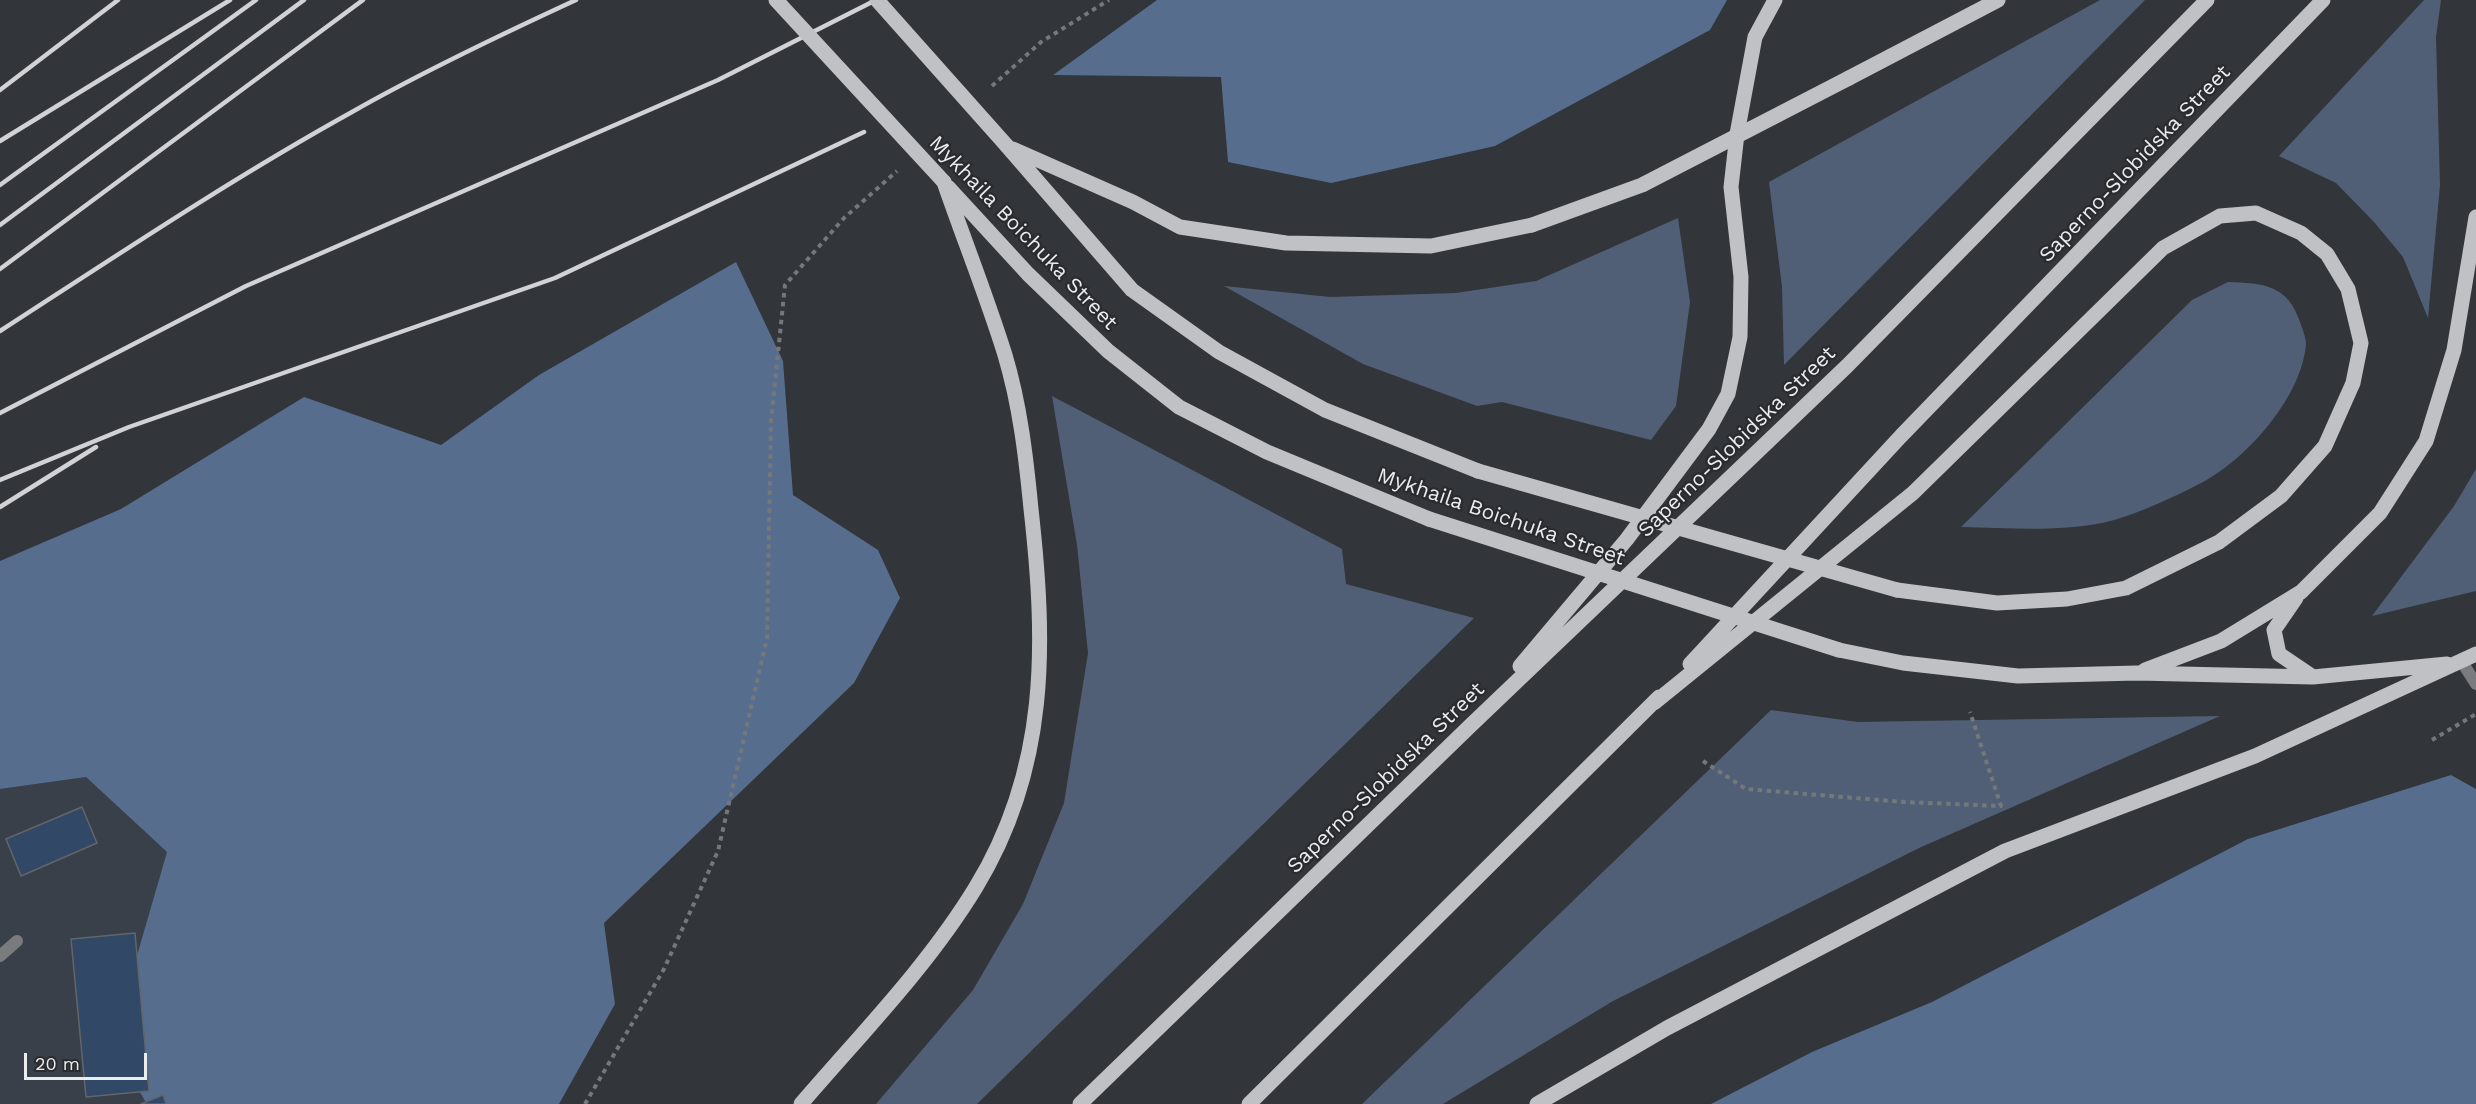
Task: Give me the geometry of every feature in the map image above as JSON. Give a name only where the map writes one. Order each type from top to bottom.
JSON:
[{"type":"main road","name":"Mykhaila Boichuka Street","points":[[776,0],[1028,274],[1108,351],[1179,407],[1267,452],[1429,519],[1839,650],[1903,663],[2018,676],[2137,673],[2313,677],[2462,662]]},
{"type":"main road","name":"Mykhaila Boichuka Street","points":[[877,0],[1132,291],[1219,352],[1325,410],[1478,471],[1897,590],[1997,603],[2067,599],[2126,588],[2219,542],[2281,496],[2325,446],[2353,383],[2361,343],[2348,289],[2328,254],[2301,233],[2256,213],[2220,216],[2163,248],[1913,493],[1654,703]]},
{"type":"main road","points":[[1470,726],[1627,539],[1709,429],[1728,394],[1740,337],[1741,277],[1731,187],[1737,134],[1755,38],[1774,0]]},
{"type":"main road","points":[[1007,146],[1133,202],[1180,227],[1286,243],[1431,246],[1532,225],[1642,185],[1998,0]]},
{"type":"main road","name":"Saperno-Slobidska Street","points":[[1080,1104],[1470,726],[1847,366],[2207,0]]},
{"type":"main road","name":"Saperno-Slobidska Street","points":[[1250,1104],[1654,703],[1901,436],[2323,0]]},
{"type":"main road","points":[[801,1104],[913,974],[976,887],[1009,822],[1034,737],[1041,658],[1039,581],[1022,428],[1005,355],[944,183]]},
{"type":"main road","points":[[2313,677],[2279,654],[2274,630],[2301,592],[2380,513],[2426,441],[2454,351],[2476,217]]},
{"type":"main road","points":[[2137,673],[2221,641],[2301,592]]},
{"type":"main road","points":[[1537,1104],[1667,1028],[2005,851],[2255,756],[2476,654]]},
{"type":"lane","points":[[2462,662],[2476,684]]},
{"type":"lane","points":[[0,956],[17,941]]},
{"type":"path","points":[[990,88],[1041,42],[1109,0]]},
{"type":"path","points":[[585,1104],[664,969],[718,851],[767,638],[771,421],[785,285],[844,218],[904,164]]},
{"type":"path","points":[[1703,760],[1746,789],[1904,802],[2001,806],[1970,712]]},
{"type":"path","points":[[2432,740],[2476,714]]},
{"type":"shaded area","points":[[1157,0],[1727,0],[1710,30],[1495,146],[1331,183],[1228,162],[1221,77],[1053,75]]},
{"type":"shaded area","points":[[2100,0],[2145,0],[1784,365],[1782,287],[1769,182]]},
{"type":"shaded area","points":[[2424,0],[2441,0],[2436,37],[2440,185],[2428,318],[2403,257],[2374,222],[2336,183],[2279,156]]},
{"type":"shaded area","points":[[1678,218],[1690,302],[1676,406],[1651,440],[1502,402],[1477,406],[1363,364],[1224,286],[1330,297],[1456,293],[1536,281]]},
{"type":"shaded area","points":[[736,262],[783,361],[793,495],[878,550],[900,598],[854,683],[604,923],[615,1004],[559,1104],[147,1104],[111,1045],[167,852],[86,777],[0,789],[0,561],[121,509],[304,397],[441,445],[539,375]]},
{"type":"shaded area","points":[[2228,282],[2263,285],[2281,293],[2295,310],[2306,344],[2295,384],[2284,404],[2270,424],[2238,458],[2193,487],[2154,505],[2102,523],[2050,528],[1961,527],[2192,300]]},
{"type":"shaded area","points":[[1052,396],[1342,549],[1346,584],[1474,618],[977,1104],[876,1104],[973,990],[1023,904],[1064,803],[1088,653],[1077,545]]},
{"type":"shaded area","points":[[2476,469],[2476,591],[2372,616],[2454,506]]},
{"type":"shaded area","points":[[1771,710],[1858,722],[2220,716],[1919,848],[1613,1001],[1443,1104],[1362,1104]]},
{"type":"shaded area","points":[[2451,775],[2476,789],[2476,1104],[1711,1104],[1812,1052],[1932,1002],[2248,839]]},
{"type":"shaded area","points":[[86,777],[167,852],[111,1045],[147,1104],[0,1104],[0,789]]},
{"type":"building","points":[[82,807],[97,843],[21,876],[6,839]]},
{"type":"building","points":[[135,933],[149,1091],[86,1097],[71,939]]},
{"type":"building","points":[[163,1095],[166,1104],[141,1104]]},
{"type":"railway","points":[[0,90],[118,0]]},
{"type":"railway","points":[[0,141],[230,0]]},
{"type":"railway","points":[[0,185],[256,0]]},
{"type":"railway","points":[[0,225],[304,0]]},
{"type":"railway","points":[[0,269],[363,0]]},
{"type":"railway","points":[[0,331],[174,218],[307,138],[434,68],[576,0]]},
{"type":"railway","points":[[0,413],[246,286],[718,80],[876,0]]},
{"type":"railway","points":[[0,480],[129,427],[555,278],[864,132]]},
{"type":"railway","points":[[0,507],[96,447]]}]
